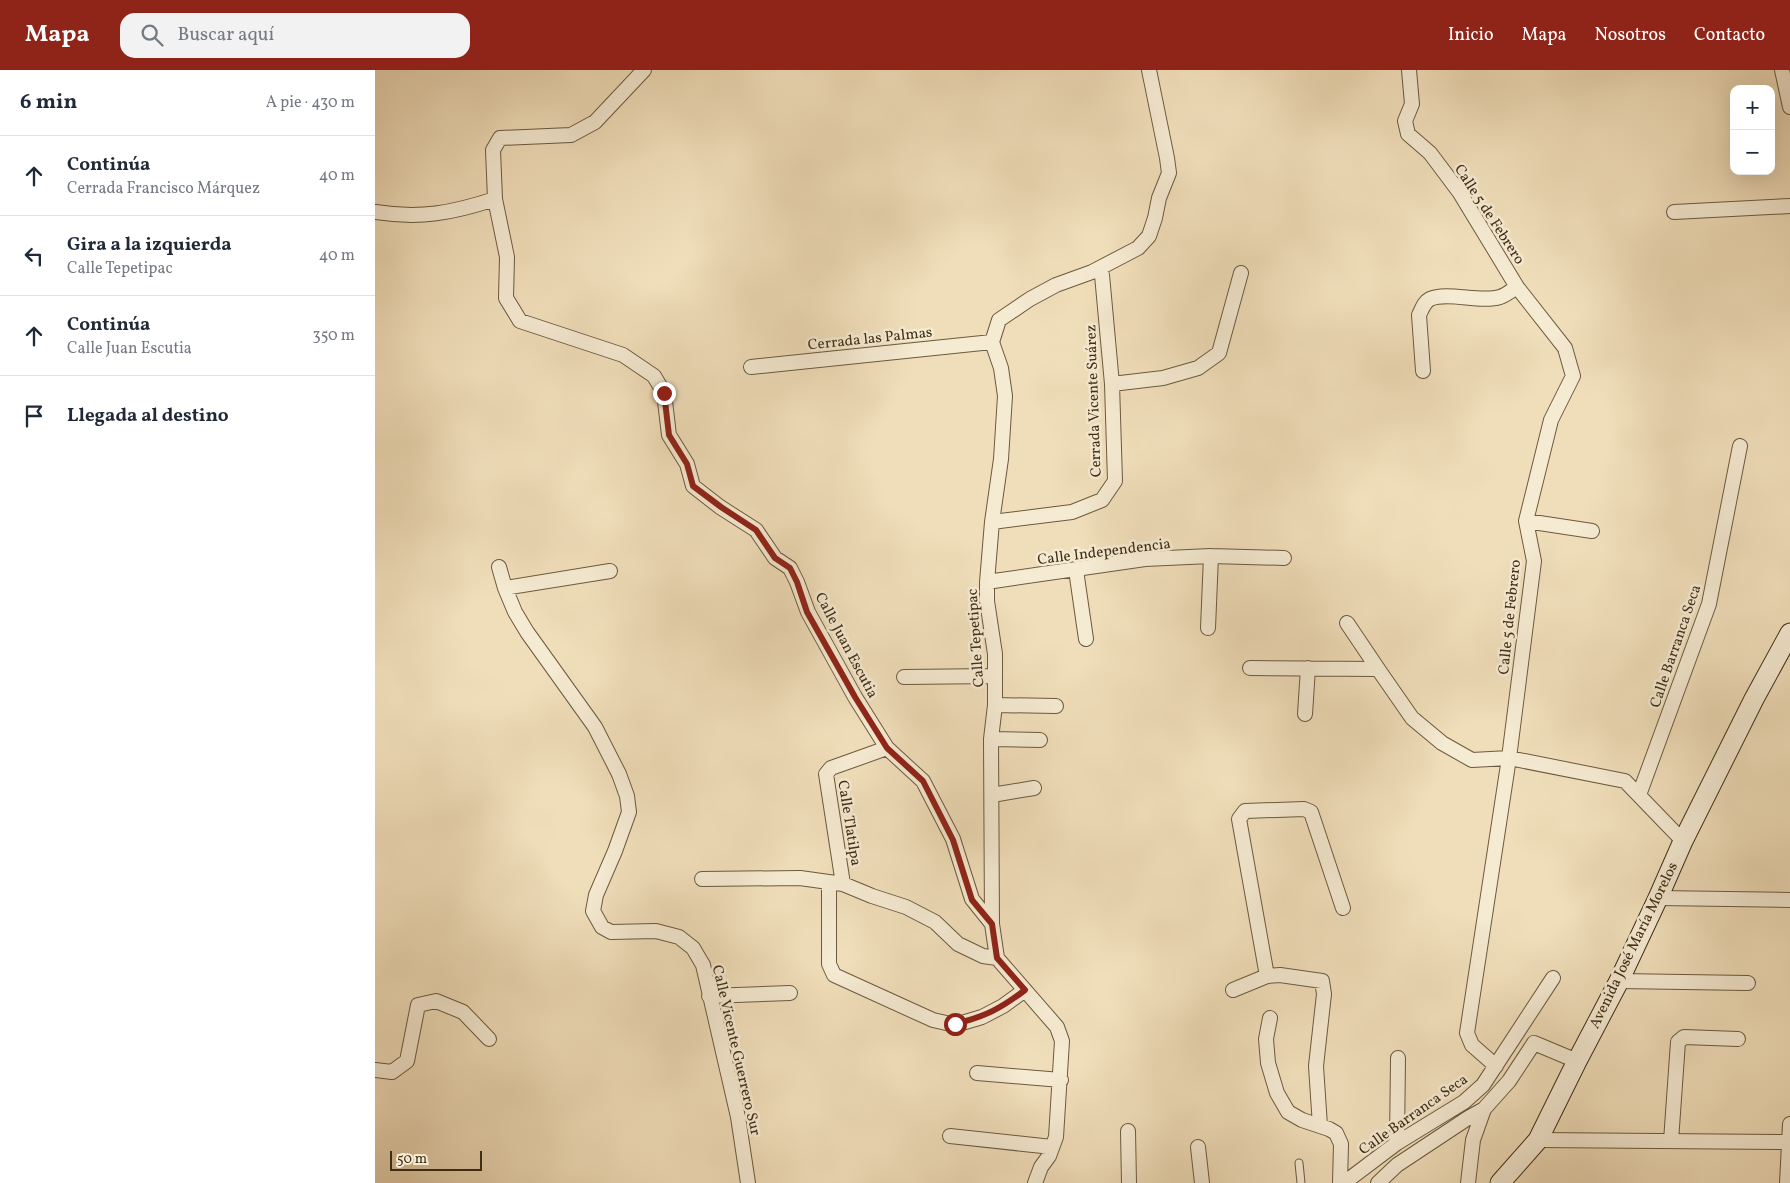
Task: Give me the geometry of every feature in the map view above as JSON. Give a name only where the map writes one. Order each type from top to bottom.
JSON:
[{"type":"main road","name":"Avenida José María Morelos","points":[[1500,1183],[1538,1140],[1577,1060],[1619,981],[1683,841],[1754,699],[1790,633]]},
{"type":"street","name":"Calle Juan Escutia","points":[[644,70],[595,122],[571,135],[500,138],[493,150],[495,199],[507,257],[506,298],[520,321],[623,355],[653,376],[664,393],[669,435],[687,464],[693,486],[756,530],[775,558],[790,568],[807,612],[855,697],[887,748],[923,781],[953,840],[972,900],[992,924]]},
{"type":"street","points":[[992,342],[999,320],[1030,299],[1056,285],[1092,272],[1138,248],[1149,236],[1159,198],[1169,173],[1149,70]]},
{"type":"street","name":"Calle 5 de Febrero","points":[[1409,70],[1412,104],[1405,121],[1408,134],[1430,153],[1460,193],[1517,287],[1565,348],[1573,376],[1551,420],[1526,521],[1534,561],[1509,758],[1467,1033],[1472,1045],[1496,1066]]},
{"type":"street","points":[[1782,70],[1790,107]]},
{"type":"street","points":[[375,212],[401,216],[423,216],[447,212],[495,199]]},
{"type":"street","points":[[1674,212],[1790,206]]},
{"type":"street","points":[[1111,384],[1163,378],[1198,368],[1219,353],[1241,273]]},
{"type":"street","name":"Cerrada Vicente Suárez","points":[[992,522],[1072,512],[1102,500],[1115,481],[1111,384],[1102,275]]},
{"type":"street","points":[[1423,371],[1419,315],[1422,306],[1430,299],[1442,297],[1480,299],[1500,297],[1517,287]]},
{"type":"street","name":"Cerrada las Palmas","points":[[751,367],[992,342]]},
{"type":"street","name":"Calle Tepetipac","points":[[992,342],[1001,368],[1005,396],[1001,459],[992,522],[987,582],[987,601],[995,654],[995,706],[991,739],[992,924],[997,958]]},
{"type":"street","name":"Calle Barranca Seca","points":[[1639,795],[1709,604],[1740,446]]},
{"type":"street","points":[[1526,521],[1592,531]]},
{"type":"street","points":[[1208,628],[1211,556]]},
{"type":"street","name":"Calle Independencia","points":[[987,582],[1145,559],[1211,556],[1284,558]]},
{"type":"street","name":"Calle Vicente Guerrero Sur","points":[[499,567],[515,612],[527,632],[595,727],[619,774],[627,796],[629,812],[615,851],[595,895],[593,912],[602,927],[611,932],[656,931],[679,937],[693,948],[703,965],[738,1117],[748,1183]]},
{"type":"street","points":[[1076,570],[1086,639]]},
{"type":"street","points":[[505,588],[610,571]]},
{"type":"street","points":[[1347,624],[1412,718],[1441,743],[1472,760],[1509,758],[1625,781],[1683,841]]},
{"type":"street","points":[[1250,668],[1379,669]]},
{"type":"street","points":[[1305,714],[1308,668]]},
{"type":"street","points":[[904,677],[995,676]]},
{"type":"street","points":[[995,706],[1055,706]]},
{"type":"street","points":[[991,739],[1040,740]]},
{"type":"street","name":"Calle Tlatilpa","points":[[836,883],[826,774],[831,768],[887,748]]},
{"type":"street","points":[[992,795],[1034,788]]},
{"type":"street","points":[[1267,976],[1239,819],[1245,811],[1304,809],[1311,812],[1343,908]]},
{"type":"street","name":"Calle Tlatilpa","points":[[702,879],[800,878],[836,883],[906,906],[935,922],[958,944],[983,956],[997,958]]},
{"type":"street","points":[[836,883],[829,964],[834,975],[933,1020],[955,1024],[982,1017],[1003,1006],[1025,990]]},
{"type":"street","points":[[1658,898],[1790,900]]},
{"type":"street","points":[[997,958],[1057,1027],[1062,1041],[1056,1137],[1049,1156],[1041,1167],[1035,1183]]},
{"type":"street","points":[[1233,990],[1267,976],[1280,975],[1321,981],[1324,994],[1316,1066],[1320,1126]]},
{"type":"street","name":"Calle Barranca Seca","points":[[1344,1183],[1397,1142],[1464,1102],[1483,1085],[1553,978]]},
{"type":"street","points":[[1619,981],[1748,983]]},
{"type":"street","points":[[709,996],[790,993]]},
{"type":"street","points":[[375,1070],[392,1072],[407,1061],[418,1005],[436,1001],[463,1012],[489,1039]]},
{"type":"street","points":[[1270,1018],[1266,1039],[1268,1063],[1277,1093],[1289,1112],[1302,1120],[1336,1133],[1341,1144],[1340,1183]]},
{"type":"street","points":[[1671,1141],[1678,1042],[1684,1037],[1738,1039]]},
{"type":"street","points":[[1467,1183],[1473,1140],[1484,1109],[1518,1068],[1534,1043],[1577,1060]]},
{"type":"street","points":[[1397,1142],[1399,1058]]},
{"type":"street","points":[[977,1073],[1061,1080]]},
{"type":"street","points":[[1378,1183],[1397,1165],[1484,1109]]},
{"type":"street","points":[[1787,1183],[1790,1124]]},
{"type":"street","points":[[1127,1131],[1129,1183]]},
{"type":"street","points":[[951,1136],[1052,1147]]},
{"type":"street","points":[[1538,1140],[1789,1142]]},
{"type":"street","points":[[1198,1147],[1202,1183]]},
{"type":"lane","points":[[1299,1163],[1301,1183]]},
{"type":"route","points":[[664,393],[669,435],[687,464],[693,486],[756,530],[775,558],[790,568],[807,612],[855,697],[887,748],[923,781],[953,840],[972,900],[992,924],[997,958],[1025,990],[1003,1006],[982,1017],[955,1024]]}]
